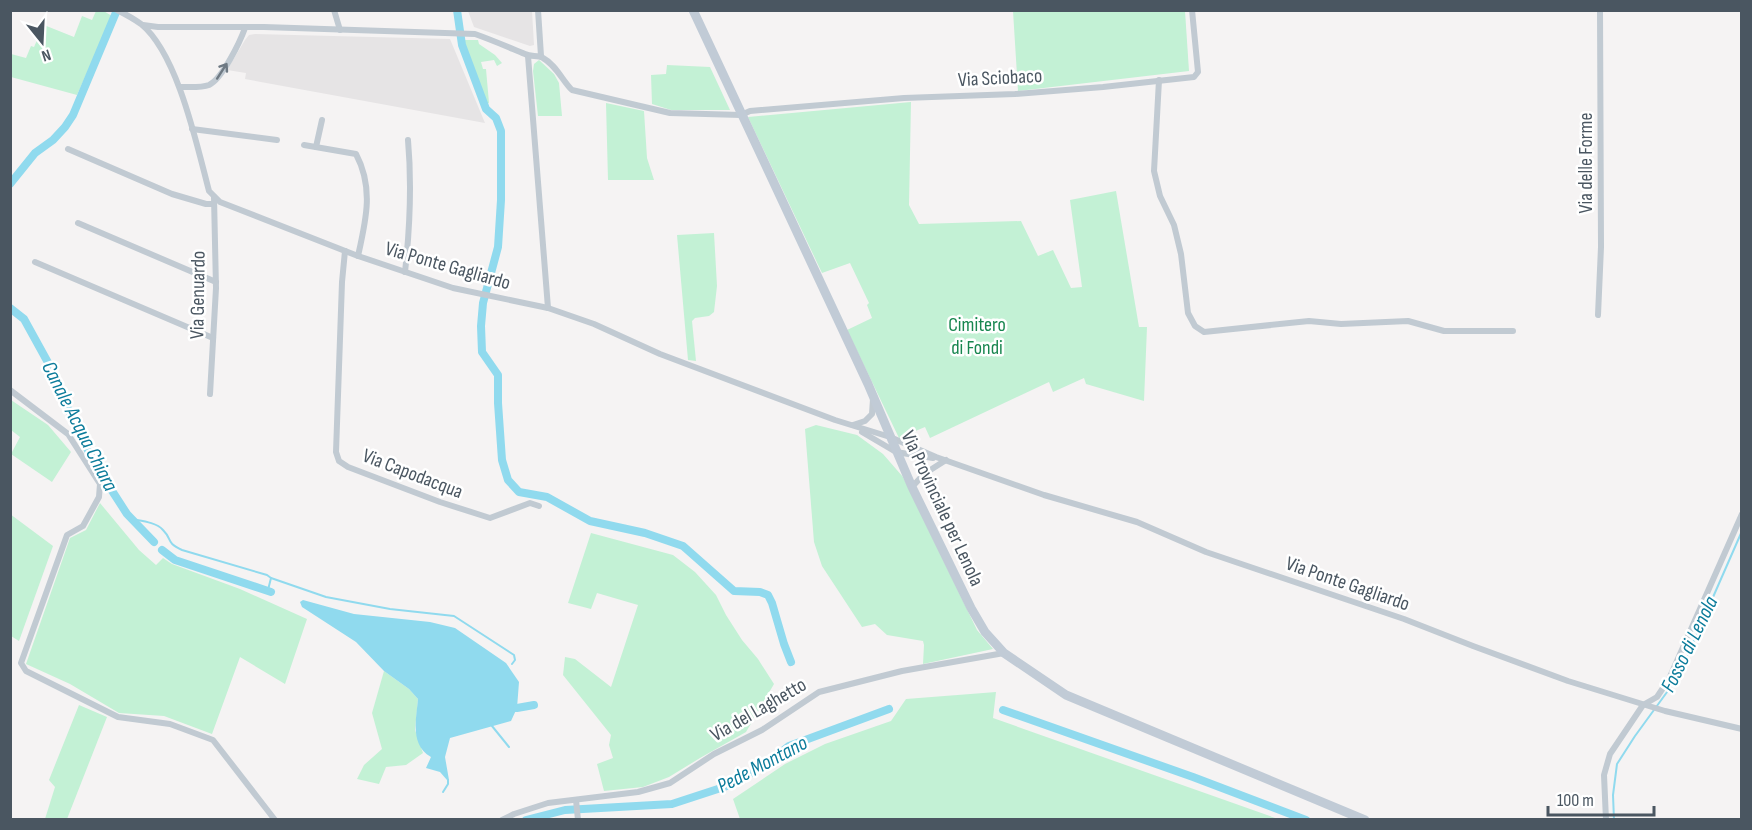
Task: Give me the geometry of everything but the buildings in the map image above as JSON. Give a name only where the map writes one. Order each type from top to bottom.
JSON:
[{"type":"main road","name":"Via Provinciale per Lenola","points":[[693,10],[868,384],[912,487],[970,608],[985,632],[1004,653],[1066,695],[1365,819]]},
{"type":"street","points":[[117,10],[142,25],[157,42],[180,87],[209,191],[214,200]]},
{"type":"street","points":[[334,10],[340,30]]},
{"type":"street","points":[[142,25],[475,34],[502,43],[528,56],[541,56],[538,10]]},
{"type":"street","name":"Via Sciobaco","points":[[541,56],[572,90],[670,113],[741,115],[750,111],[831,104],[904,98],[1015,94],[1194,77],[1198,72],[1192,10]]},
{"type":"street","name":"Via delle Forme","points":[[1598,315],[1602,247],[1600,10]]},
{"type":"street","points":[[180,87],[206,86],[214,82],[241,39],[245,28]]},
{"type":"street","points":[[528,56],[548,308]]},
{"type":"street","points":[[1160,80],[1154,171],[1160,196],[1174,225],[1181,254],[1184,295],[1188,313],[1195,326],[1204,332],[1218,332],[1309,321],[1341,324],[1408,321],[1444,331],[1512,331]]},
{"type":"street","points":[[316,147],[322,120]]},
{"type":"street","points":[[192,129],[277,140]]},
{"type":"street","points":[[405,272],[410,219],[411,173],[408,140]]},
{"type":"street","points":[[304,145],[356,154],[363,167],[368,200],[358,256]]},
{"type":"street","name":"Via Ponte Gagliardo","points":[[68,149],[172,194],[206,204],[214,200],[220,202],[358,256],[453,288],[548,308],[594,324],[660,354],[835,420],[890,437],[1044,495],[1137,522],[1206,552],[1404,619],[1550,674],[1643,705],[1742,729]]},
{"type":"street","name":"Via Genuardo","points":[[210,394],[216,282],[214,200]]},
{"type":"street","points":[[78,223],[216,282]]},
{"type":"street","name":"Via Capodacqua","points":[[345,251],[336,452],[339,460],[348,467],[490,518],[530,502],[539,506]]},
{"type":"street","points":[[35,262],[213,338]]},
{"type":"street","points":[[11,391],[68,434],[100,484],[99,497],[83,526],[67,535],[21,663],[26,671],[118,717],[170,724],[213,740],[275,819]]},
{"type":"street","points":[[852,425],[865,421],[872,414],[873,398]]},
{"type":"street","name":"Via Ponte Gagliardo","points":[[852,425],[896,452],[946,460]]},
{"type":"street","points":[[912,487],[924,474],[946,460]]},
{"type":"street","points":[[1606,819],[1604,775],[1610,754],[1643,705],[1657,697],[1669,679],[1742,514]]},
{"type":"street","name":"Via del Laghetto","points":[[502,819],[548,803],[638,792],[670,783],[714,754],[762,730],[819,692],[902,671],[1004,653]]},
{"type":"street","points":[[574,801],[578,819]]},
{"type":"shaded area","points":[[468,11],[532,11],[534,45],[530,46],[474,27]]},
{"type":"shaded area","points":[[249,35],[450,39],[485,123],[245,79],[246,73],[227,70],[245,40]]},
{"type":"green space","points":[[102,10],[112,16],[77,95],[11,77],[11,54],[26,58],[44,25],[74,37],[82,16],[92,20],[96,11]]},
{"type":"green space","points":[[1013,11],[1185,11],[1189,71],[1018,91]]},
{"type":"green space","points":[[463,40],[478,40],[479,44],[502,63],[497,66],[494,60],[481,62],[483,69],[486,69],[489,103],[486,104]]},
{"type":"green space","points":[[539,60],[554,74],[559,83],[562,116],[538,116],[533,71],[534,64]]},
{"type":"green space","points":[[667,65],[710,67],[730,110],[671,110],[652,104],[651,75],[666,74]]},
{"type":"green space","name":"Cimitero di Fondi","points":[[911,102],[909,205],[919,224],[1021,221],[1038,256],[1053,250],[1071,288],[1082,287],[1070,200],[1116,191],[1139,327],[1147,327],[1144,401],[1086,384],[1084,378],[1053,392],[1049,382],[930,438],[925,427],[899,438],[847,330],[872,318],[867,305],[869,303],[850,263],[822,273],[748,117]]},
{"type":"green space","points":[[606,103],[644,111],[647,158],[654,180],[608,180]]},
{"type":"green space","points":[[714,233],[717,286],[714,312],[709,316],[695,318],[692,321],[696,361],[688,360],[677,235]]},
{"type":"green space","points":[[11,400],[48,425],[71,452],[52,482],[11,454],[20,437],[11,430]]},
{"type":"green space","points":[[816,425],[857,435],[883,454],[903,477],[977,630],[993,649],[923,664],[923,641],[887,635],[875,624],[862,627],[822,566],[814,542],[805,429]]},
{"type":"green space","points":[[100,503],[139,550],[156,565],[163,558],[172,564],[240,589],[307,619],[285,684],[240,657],[212,734],[164,716],[119,713],[70,684],[26,664],[70,538],[86,530]]},
{"type":"green space","points":[[10,514],[53,546],[19,641],[11,636]]},
{"type":"green space","points":[[591,533],[673,555],[695,572],[716,595],[742,640],[774,684],[746,732],[669,777],[643,787],[604,791],[597,764],[613,758],[609,745],[611,735],[563,675],[565,657],[575,659],[611,687],[638,605],[597,593],[591,609],[568,603]]},
{"type":"green space","points":[[384,671],[409,689],[418,699],[415,730],[423,753],[406,765],[386,767],[379,784],[357,779],[364,765],[382,749],[372,713]]},
{"type":"green space","points":[[996,692],[993,718],[1278,819],[740,819],[733,799],[785,764],[825,744],[891,721],[906,699]]},
{"type":"green space","points":[[79,705],[107,717],[67,819],[45,819],[55,787],[49,780]]},
{"type":"water","points":[[303,600],[354,614],[430,622],[455,628],[506,663],[519,682],[517,708],[511,721],[450,738],[445,757],[449,780],[440,772],[426,768],[431,757],[424,752],[417,739],[418,699],[409,689],[384,671],[356,642],[302,607],[300,602]]},
{"type":"waterway","name":"Canale Acqua Chiara","points":[[10,184],[35,153],[53,140],[73,115],[117,10]]},
{"type":"waterway","points":[[457,10],[462,45],[486,109],[496,118],[501,131],[498,247],[483,303],[481,326],[482,352],[498,375],[502,460],[508,480],[519,492],[547,497],[590,521],[645,533],[683,546],[734,591],[760,592],[768,595],[791,662]]},
{"type":"waterway","name":"Canale Acqua Chiara","points":[[10,308],[24,319],[51,368],[73,421],[96,466],[127,514],[154,542]]},
{"type":"waterway","points":[[131,519],[160,527],[171,543],[182,550],[267,575],[271,578],[268,590]]},
{"type":"waterway","name":"Fosso di Lenola","points":[[1614,820],[1613,795],[1617,764],[1678,677],[1742,531]]},
{"type":"waterway","name":"Canale Acqua Chiara","points":[[162,550],[175,560],[271,592]]},
{"type":"waterway","points":[[271,578],[326,597],[390,609],[454,616],[514,655],[515,660],[512,664]]},
{"type":"waterway","points":[[517,708],[534,705]]},
{"type":"waterway","name":"Pede Montano","points":[[526,820],[565,810],[672,804],[727,786],[761,768],[789,746],[889,709]]},
{"type":"waterway","name":"Pede Montano","points":[[1003,710],[1193,777],[1306,820]]},
{"type":"waterway","points":[[492,726],[509,747]]},
{"type":"waterway","points":[[443,792],[448,780]]}]
